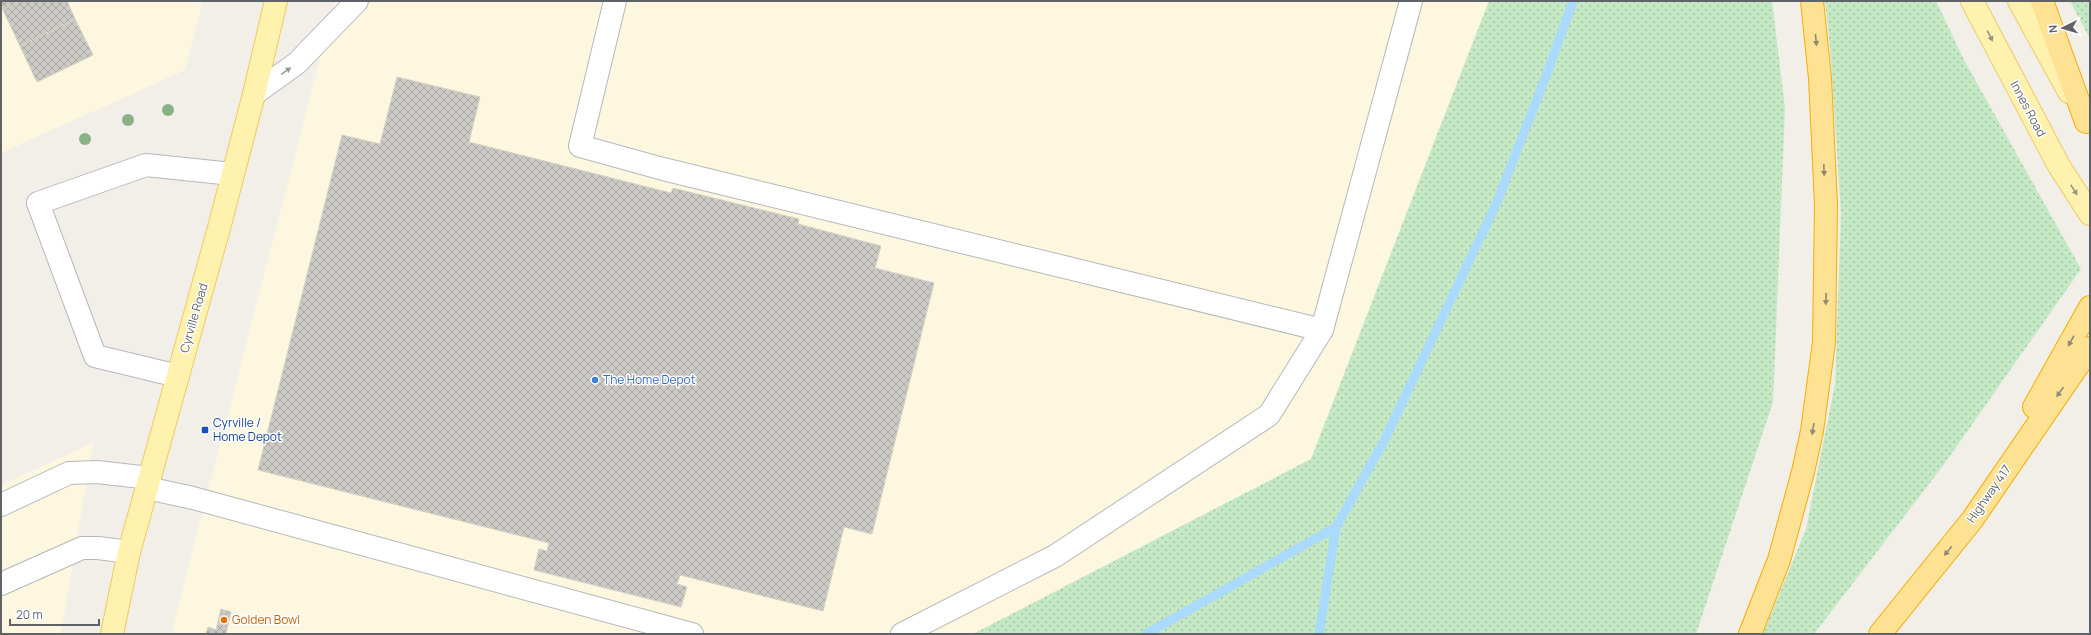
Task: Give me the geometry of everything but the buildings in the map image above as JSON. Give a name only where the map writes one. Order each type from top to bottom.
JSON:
[{"type":"highway","points":[[1750,634],[1779,560],[1804,472],[1812,431],[1824,342],[1826,205],[1820,78],[1812,1]]},
{"type":"highway","points":[[2042,1],[2088,126]]},
{"type":"highway","points":[[1972,520],[2090,307]]},
{"type":"highway","name":"Highway 417","points":[[1880,634],[1972,520],[2090,348]]},
{"type":"main road","name":"Cyrville Road","points":[[112,634],[129,552],[254,94],[276,1]]},
{"type":"main road","name":"Innes Road","points":[[1972,1],[2059,166],[2090,214]]},
{"type":"main road","points":[[2019,1],[2088,126]]},
{"type":"lane","points":[[254,94],[297,63],[357,1]]},
{"type":"lane","points":[[615,1],[580,146],[664,169],[1322,330]]},
{"type":"lane","points":[[902,634],[1055,556],[1269,415],[1322,330],[1411,1]]},
{"type":"lane","points":[[178,376],[95,356],[38,202],[146,165],[232,174]]},
{"type":"lane","points":[[1,505],[69,473],[97,472],[148,483],[193,498],[692,634]]},
{"type":"lane","points":[[1,584],[82,548],[98,548],[129,552]]},
{"type":"shaded area","points":[[1,1],[203,1],[185,70],[1,153]]},
{"type":"shaded area","points":[[335,1],[1489,1],[1311,459],[973,634],[171,634]]},
{"type":"shaded area","points":[[93,443],[61,634],[1,634],[1,485]]},
{"type":"green space","points":[[1489,1],[1772,1],[1785,108],[1773,402],[1696,634],[973,634],[1311,459]]},
{"type":"green space","points":[[1825,1],[1936,1],[1964,60],[2081,269],[1945,463],[1814,634],[1763,634],[1806,529],[1835,384],[1841,214],[1830,46]]},
{"type":"green space","points":[[2070,1],[2090,1],[2090,39]]},
{"type":"waterway","points":[[1146,634],[1336,527],[1384,441],[1497,202],[1546,76],[1573,1]]},
{"type":"waterway","points":[[1319,634],[1336,527]]},
{"type":"place","name":"The Home Depot","points":[[595,380]]},
{"type":"place","name":"Cyrville / Home Depot","points":[[205,430]]},
{"type":"place","name":"Golden Bowl","points":[[224,620]]}]
